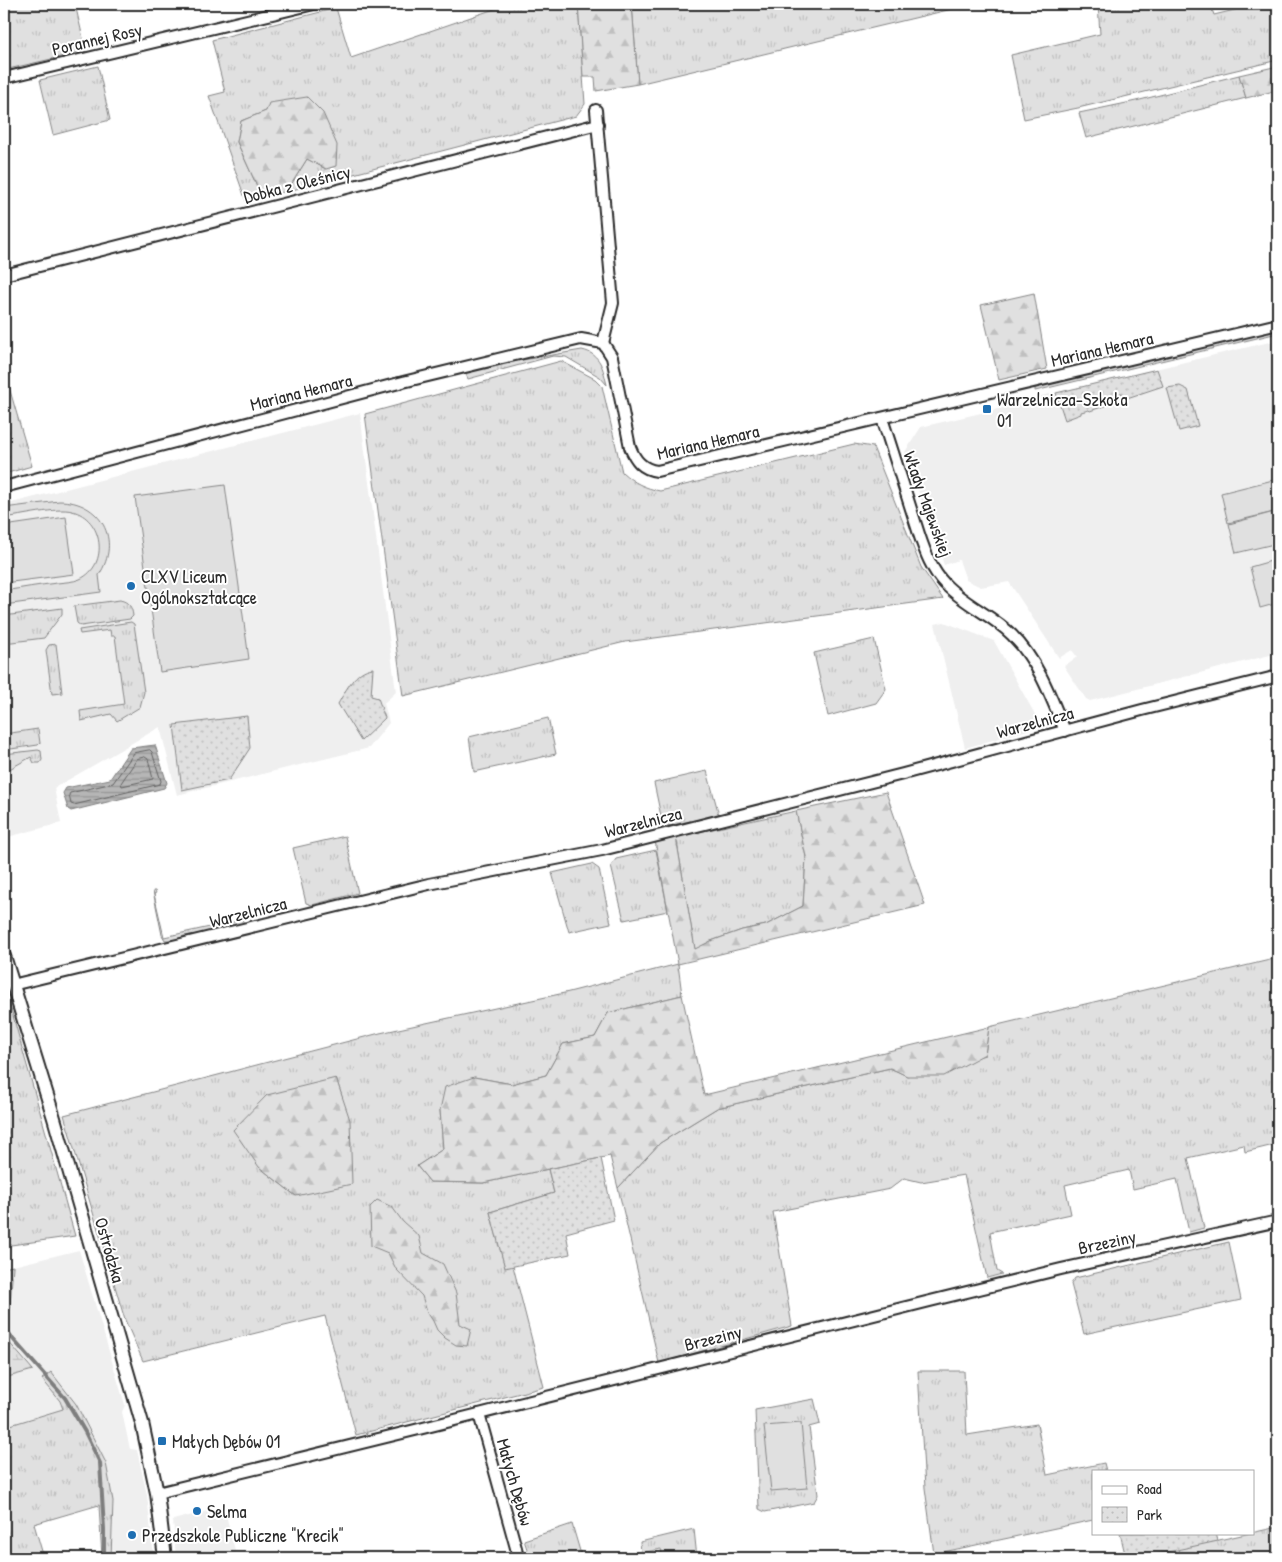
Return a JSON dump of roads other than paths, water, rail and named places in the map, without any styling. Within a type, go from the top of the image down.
[{"type":"street","name":"Porannej Rosy","points":[[4,78],[314,4]]},
{"type":"street","points":[[596,110],[613,303],[603,343]]},
{"type":"street","name":"Dobka z Oleśnicy","points":[[4,275],[598,124]]},
{"type":"street","name":"Mariana Hemara","points":[[4,487],[269,417],[582,339],[603,343],[612,357],[630,447],[635,458],[642,466],[650,470],[662,470],[1278,324]]},
{"type":"street","name":"Włady Majewskiej","points":[[882,418],[922,542],[937,573],[955,593],[989,616],[1013,636],[1033,662],[1046,684],[1065,731]]},
{"type":"street","name":"Warzelnicza","points":[[12,985],[429,884],[602,850],[1278,676]]},
{"type":"street","name":"Ostródzka","points":[[4,956],[54,1118],[142,1423],[157,1493],[165,1558]]},
{"type":"street","name":"Brzeziny","points":[[157,1493],[1060,1269],[1278,1221]]},
{"type":"street","name":"Małych Dębów","points":[[479,1414],[516,1548],[514,1558]]},
{"type":"water","points":[[155,745],[167,783],[164,788],[71,811],[68,809],[63,793],[66,788],[110,779],[131,748]]},
{"type":"waterway","points":[[4,1329],[65,1398],[100,1463],[104,1558]]},
{"type":"place","name":"Warzelnicza-Szkoła 01","points":[[987,409]]},
{"type":"place","name":"CLXV Liceum Ogólnokształcące","points":[[131,586]]},
{"type":"place","name":"Małych Dębów 01","points":[[162,1441]]},
{"type":"place","name":"Selma","points":[[197,1511]]},
{"type":"place","name":"Przedszkole Publiczne \"Krecik\"","points":[[132,1535]]}]
